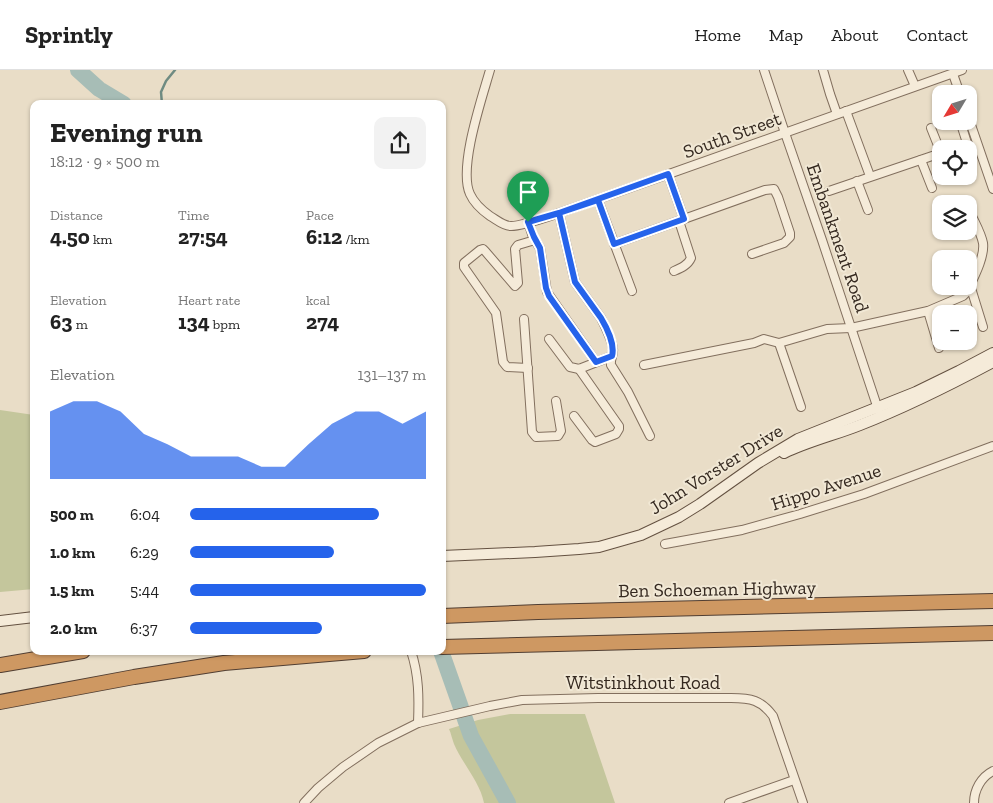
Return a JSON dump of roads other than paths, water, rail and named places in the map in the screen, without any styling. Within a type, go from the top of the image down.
[{"type":"highway","name":"Ben Schoeman Highway","points":[[446,616],[993,601]]},
{"type":"highway","points":[[449,647],[993,633]]},
{"type":"highway","points":[[0,665],[59,655]]},
{"type":"highway","points":[[0,702],[134,677],[224,663],[317,655]]},
{"type":"main road","name":"John Vorster Drive","points":[[446,563],[580,553],[621,546],[635,541],[682,520],[760,467],[786,452],[879,412],[993,353]]},
{"type":"main road","name":"John Vorster Drive","points":[[446,556],[599,547],[641,535],[680,517],[758,463],[798,439],[920,400],[993,362]]},
{"type":"main road","points":[[0,621],[30,617]]},
{"type":"street","name":"South Street","points":[[490,70],[471,140],[467,178],[468,188],[475,202],[487,214],[500,223],[512,226],[598,200],[959,71]]},
{"type":"street","name":"Embankment Road","points":[[764,70],[879,412]]},
{"type":"street","points":[[823,70],[837,114]]},
{"type":"street","points":[[908,70],[914,86]]},
{"type":"street","points":[[959,71],[960,85]]},
{"type":"street","points":[[846,111],[870,176]]},
{"type":"street","points":[[931,128],[936,140]]},
{"type":"street","points":[[973,130],[991,174],[993,189]]},
{"type":"street","points":[[829,191],[932,156]]},
{"type":"street","points":[[921,160],[932,188]]},
{"type":"street","points":[[668,174],[691,258],[689,262],[674,271]]},
{"type":"street","points":[[857,181],[868,210]]},
{"type":"street","points":[[614,244],[765,190],[774,189],[778,196],[790,237],[784,244],[752,254]]},
{"type":"street","points":[[598,200],[632,291]]},
{"type":"street","points":[[559,213],[575,282],[605,324],[613,349],[611,365],[628,392],[650,436]]},
{"type":"street","points":[[528,222],[540,248],[547,292],[596,362]]},
{"type":"street","points":[[977,229],[983,248],[977,270]]},
{"type":"street","points":[[528,368],[507,367],[504,364],[496,313],[464,267],[464,263],[483,249],[512,285],[515,286],[518,283],[515,249],[518,245],[535,240]]},
{"type":"street","points":[[644,365],[754,343],[764,339],[779,343],[827,329],[851,328],[928,311],[964,295]]},
{"type":"street","points":[[973,295],[983,327]]},
{"type":"street","points":[[928,311],[932,324]]},
{"type":"street","points":[[524,319],[532,432],[536,437],[558,436],[560,434],[556,401]]},
{"type":"street","points":[[549,339],[570,367],[578,369],[612,356]]},
{"type":"street","points":[[779,343],[800,407]]},
{"type":"street","points":[[574,416],[595,442],[616,434],[619,429],[578,369]]},
{"type":"street","name":"Hippo Avenue","points":[[665,544],[742,530],[800,514],[864,494],[993,446]]},
{"type":"street","points":[[411,655],[417,676],[419,697],[418,723]]},
{"type":"street","name":"Witstinkhout Road","points":[[304,803],[318,788],[343,767],[378,743],[418,723],[522,700],[724,698],[756,701],[773,716],[802,803]]},
{"type":"street","points":[[974,803],[974,794],[978,786],[988,773],[993,771]]},
{"type":"street","points":[[729,803],[794,780]]},
{"type":"waterway","points":[[78,70],[99,89],[117,100]]},
{"type":"waterway","points":[[162,100],[161,92],[166,81],[175,70]]},
{"type":"waterway","points":[[442,655],[471,736],[508,803]]}]
